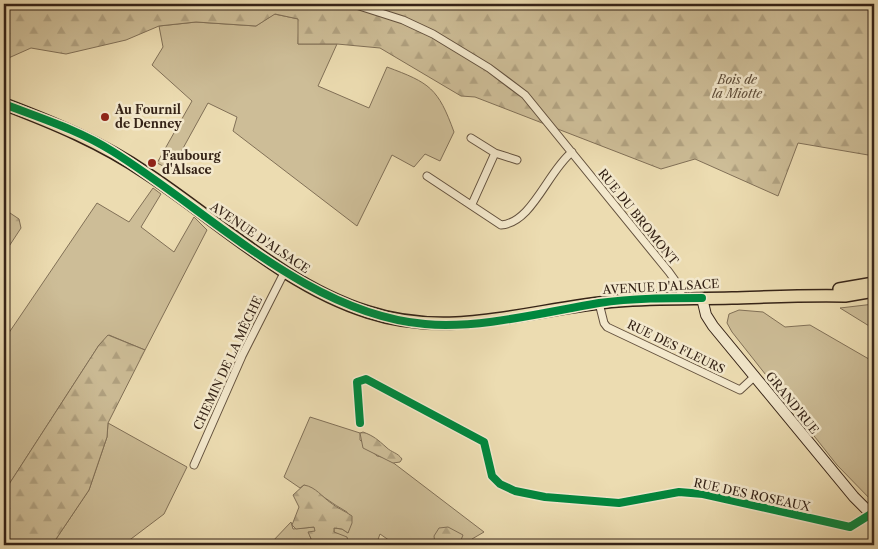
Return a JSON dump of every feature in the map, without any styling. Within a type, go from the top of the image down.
[{"type":"main road","name":"AVENUE D'ALSACE","points":[[4,104],[66,128],[110,149],[285,271],[320,292],[360,310],[387,318],[426,324],[486,322],[599,303],[682,298],[845,296],[874,291]]},
{"type":"main road","name":"AVENUE D'ALSACE","points":[[810,295],[874,283]]},
{"type":"street","name":"RUE DU BROMONT","points":[[353,4],[403,20],[434,34],[489,68],[525,95],[669,272],[679,286],[682,298]]},
{"type":"street","points":[[471,138],[495,153],[517,160]]},
{"type":"street","points":[[427,176],[501,225],[511,224],[522,217],[562,160],[572,152]]},
{"type":"street","points":[[472,204],[495,153]]},
{"type":"street","name":"CHEMIN DE LA MÈCHE","points":[[194,465],[242,356],[285,271]]},
{"type":"street","name":"GRAND'RUE","points":[[702,298],[706,315],[713,326],[854,497],[872,516]]},
{"type":"street","name":"RUE DES FLEURS","points":[[599,303],[604,323],[607,327],[740,390],[754,377]]},
{"type":"street","name":"RUE DES ROSEAUX","points":[[360,423],[356,394],[357,382],[366,379],[484,442],[492,476],[500,484],[515,491],[545,497],[619,503],[680,492],[703,494],[850,527],[872,516]]},
{"type":"green space","name":"Bois de la Miotte","points":[[4,4],[874,4],[874,156],[798,143],[778,196],[695,159],[661,169],[475,97],[461,96],[380,48],[337,44],[298,44],[298,19],[275,14],[256,26],[196,22],[159,26],[126,40],[66,54],[31,48],[4,60]]},
{"type":"green space","points":[[274,14],[299,19],[298,44],[337,44],[318,86],[369,108],[387,67],[423,83],[431,89],[443,106],[454,132],[440,161],[425,154],[414,167],[392,155],[357,226],[233,131],[237,117],[208,103],[171,170],[157,163],[192,101],[152,65],[163,47],[159,26],[196,22],[256,26]]},
{"type":"green space","points":[[153,188],[161,194],[141,227],[174,252],[194,217],[207,230],[145,350],[109,335],[99,345],[4,492],[4,340],[97,203],[129,222]]},
{"type":"green space","points":[[10,213],[19,219],[21,228],[4,254],[4,223]]},
{"type":"green space","points":[[874,304],[874,329],[840,308]]},
{"type":"green space","points":[[739,310],[763,312],[785,327],[810,325],[874,362],[874,503],[837,465],[732,332],[727,323],[729,314]]},
{"type":"green space","points":[[108,335],[145,350],[108,423],[107,437],[89,490],[52,545],[4,545],[4,492],[99,345]]},
{"type":"green space","points":[[310,417],[360,433],[360,440],[377,456],[387,458],[484,532],[472,539],[470,545],[436,541],[435,545],[396,545],[380,534],[376,545],[352,543],[334,532],[334,528],[342,529],[348,533],[347,512],[310,488],[304,485],[300,488],[284,477]]},
{"type":"green space","points":[[108,423],[187,467],[164,514],[123,545],[52,545],[89,490],[107,437]]},
{"type":"green space","points":[[363,432],[378,440],[398,455],[402,459],[400,462],[393,463],[363,448],[360,433]]},
{"type":"green space","points":[[304,485],[315,490],[333,505],[352,516],[352,523],[348,533],[342,529],[334,528],[334,532],[347,537],[348,541],[363,545],[314,545],[308,532],[315,531],[314,527],[296,529],[292,525],[299,507],[293,495]]},
{"type":"green space","points":[[291,522],[293,529],[314,527],[316,531],[309,533],[313,545],[271,543]]},
{"type":"green space","points":[[448,527],[463,535],[459,545],[435,545],[434,536],[439,528]]},
{"type":"cycle path","points":[[4,104],[59,125],[112,151],[261,256],[300,281],[340,301],[382,316],[425,324],[468,324],[512,319],[612,301],[702,298]]},
{"type":"cycle path","points":[[360,423],[357,382],[366,379],[484,442],[492,476],[500,484],[515,491],[545,497],[619,503],[679,492],[703,494],[850,527],[871,514]]},
{"type":"place","name":"Au Fournil de Denney","points":[[105,117]]},
{"type":"place","name":"Faubourg d'Alsace","points":[[152,163]]}]
